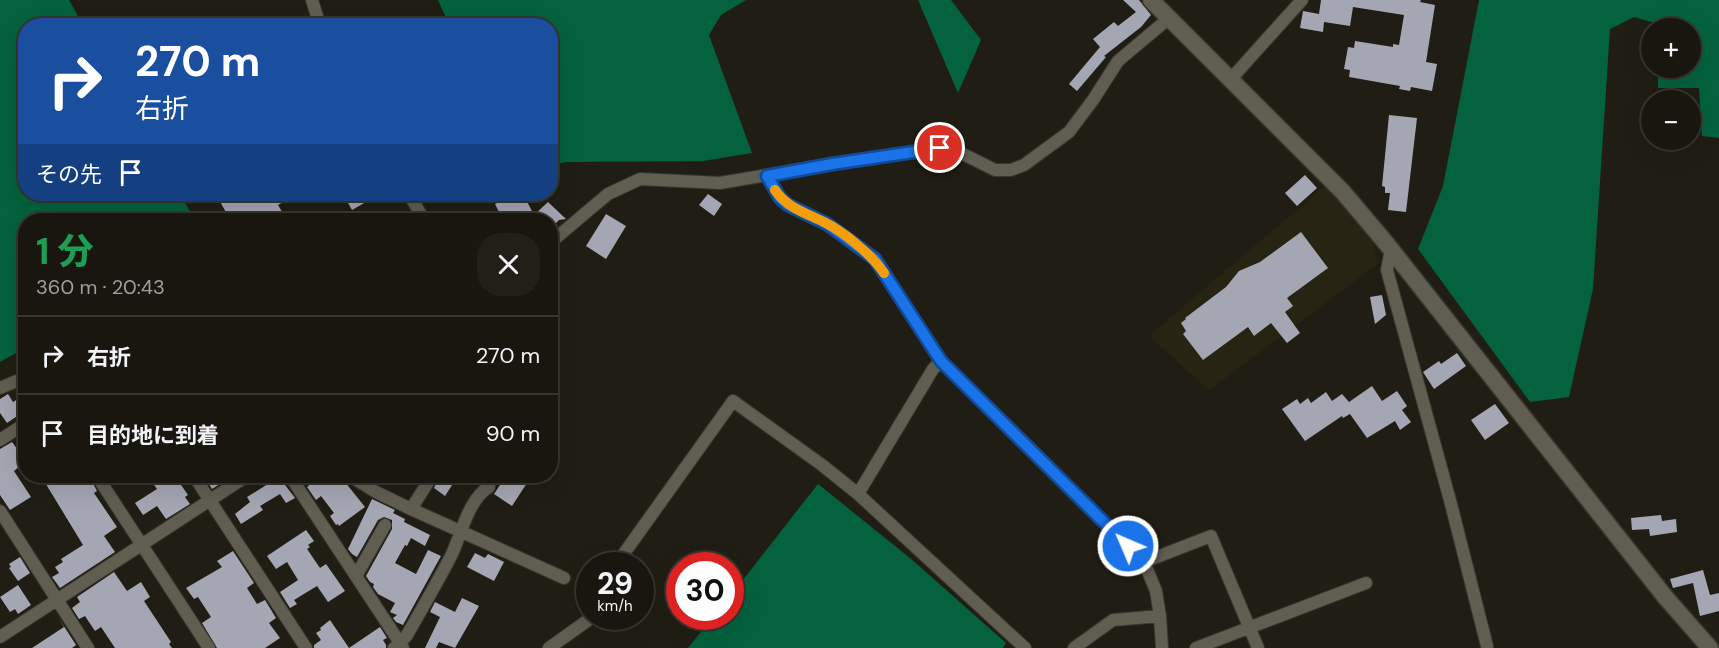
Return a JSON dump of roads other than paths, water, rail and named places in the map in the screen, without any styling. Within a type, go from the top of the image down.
[{"type":"street","points":[[312,0],[318,18]]},
{"type":"street","points":[[1151,0],[1342,190],[1666,598],[1710,648]]},
{"type":"street","points":[[1230,80],[1302,0]]},
{"type":"street","points":[[558,236],[608,194],[640,179],[720,183],[940,148],[959,152],[978,164],[994,170],[1011,170],[1024,165],[1069,132],[1118,61],[1168,19]]},
{"type":"street","points":[[767,176],[780,198],[788,205],[827,224],[875,259],[941,361],[1144,562],[1156,591],[1162,648]]},
{"type":"street","points":[[1391,249],[1387,270],[1451,504],[1486,647]]},
{"type":"street","points":[[858,495],[933,369],[941,361]]},
{"type":"street","points":[[0,388],[18,380]]},
{"type":"street","points":[[625,552],[733,401],[822,465],[858,495],[1026,648]]},
{"type":"street","points":[[0,440],[18,428]]},
{"type":"street","points":[[102,483],[208,648]]},
{"type":"street","points":[[198,483],[306,648]]},
{"type":"street","points":[[0,637],[236,483]]},
{"type":"street","points":[[295,483],[399,646],[450,558],[460,530],[480,494],[489,487]]},
{"type":"street","points":[[361,483],[411,509],[564,578]]},
{"type":"street","points":[[373,483],[376,492]]},
{"type":"street","points":[[411,509],[428,483]]},
{"type":"street","points":[[0,511],[88,648]]},
{"type":"street","points":[[356,576],[385,525]]},
{"type":"street","points":[[1144,562],[1211,536],[1258,648]]},
{"type":"street","points":[[1196,648],[1366,583]]},
{"type":"street","points":[[1074,648],[1113,620],[1160,616]]},
{"type":"street","points":[[549,648],[576,629]]}]
